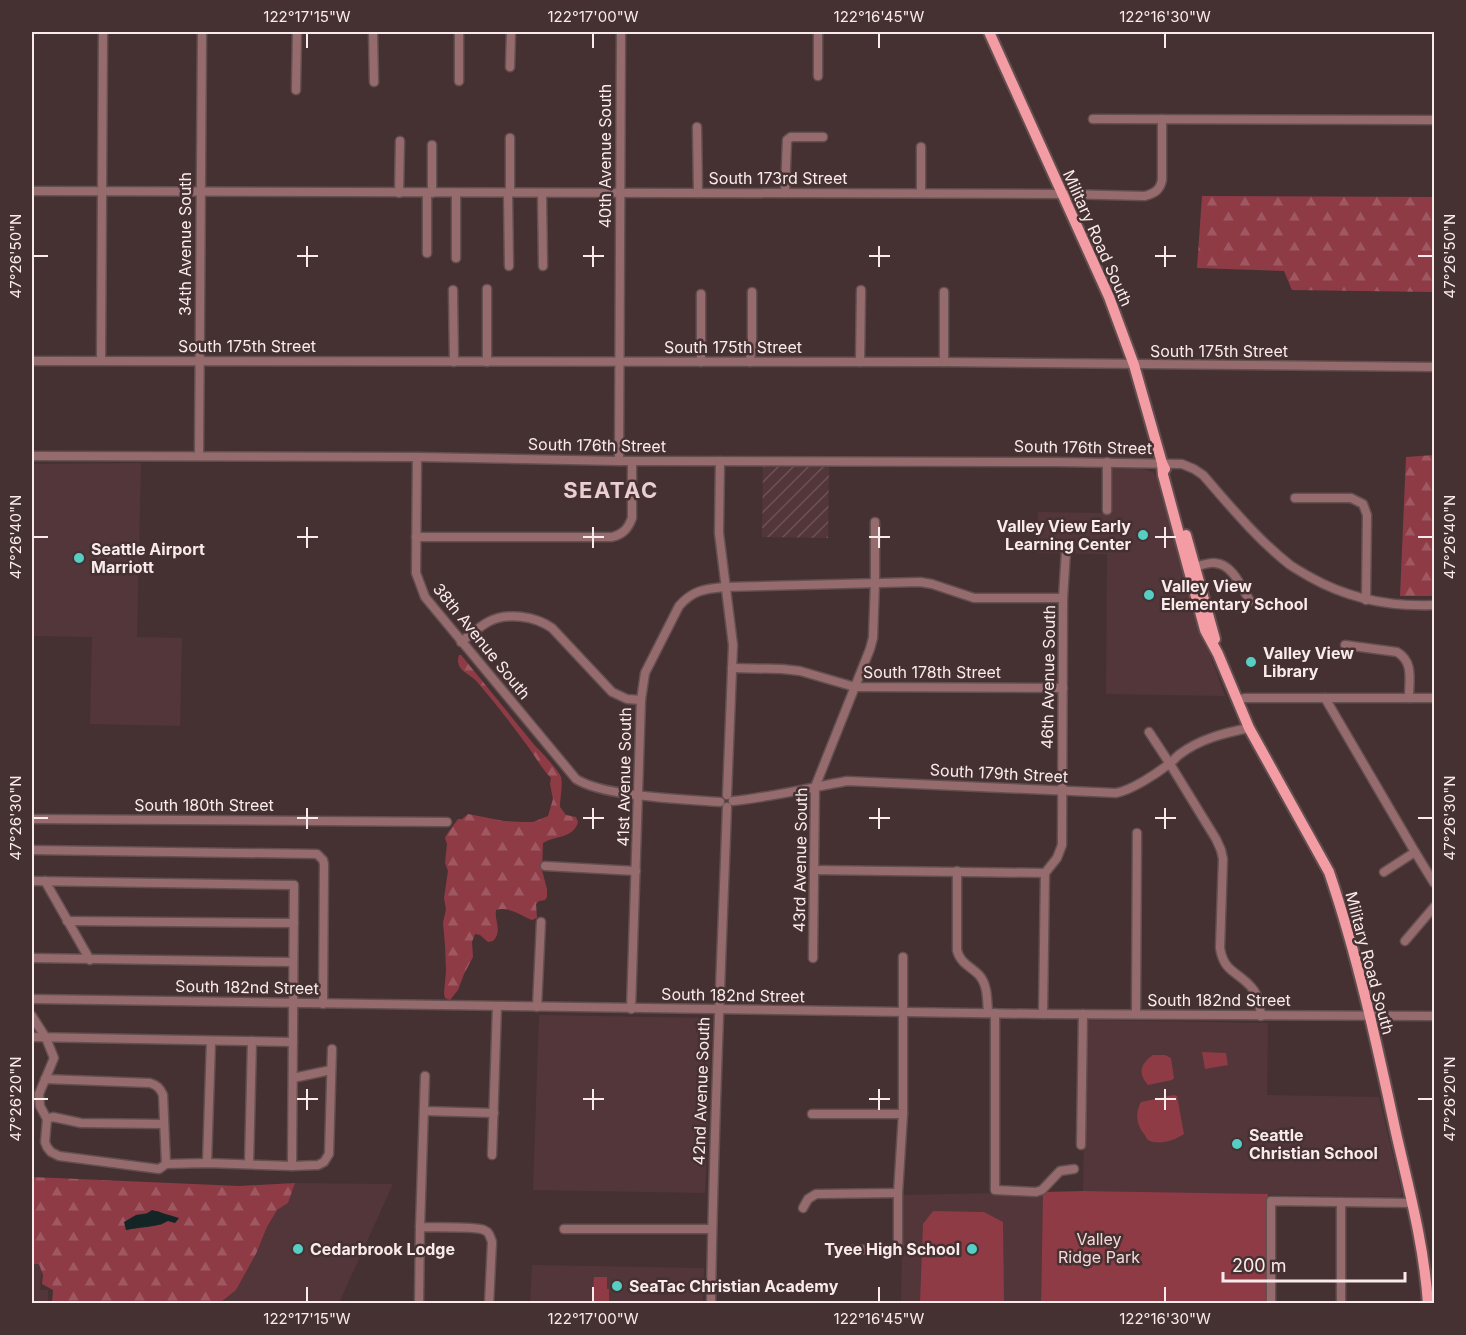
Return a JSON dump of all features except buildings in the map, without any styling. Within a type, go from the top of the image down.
[{"type":"main road","name":"Military Road South","points":[[989,32],[1109,297],[1134,365],[1162,463],[1163,476],[1192,568],[1205,630],[1218,654],[1249,728],[1329,872],[1350,937],[1413,1203],[1420,1235],[1428,1304]]},
{"type":"street","points":[[101,360],[103,32]]},
{"type":"street","name":"34th Avenue South","points":[[199,456],[202,32]]},
{"type":"street","points":[[296,90],[297,32]]},
{"type":"street","points":[[373,32],[374,82]]},
{"type":"street","points":[[459,32],[459,81]]},
{"type":"street","points":[[510,67],[511,32]]},
{"type":"street","name":"40th Avenue South","points":[[619,461],[621,32]]},
{"type":"street","points":[[818,32],[818,76]]},
{"type":"street","points":[[1094,119],[1434,120]]},
{"type":"street","name":"South 173rd Street","points":[[32,191],[1145,196],[1157,192],[1161,187],[1162,119]]},
{"type":"street","points":[[698,127],[698,193]]},
{"type":"street","points":[[785,193],[788,140],[792,137],[823,137]]},
{"type":"street","points":[[508,266],[510,138]]},
{"type":"street","points":[[399,193],[400,141]]},
{"type":"street","points":[[427,253],[432,145]]},
{"type":"street","points":[[921,147],[921,194]]},
{"type":"street","points":[[456,193],[456,258]]},
{"type":"street","points":[[542,193],[543,266]]},
{"type":"street","points":[[487,289],[487,362]]},
{"type":"street","points":[[453,290],[454,362]]},
{"type":"street","points":[[860,362],[861,290]]},
{"type":"street","points":[[750,362],[752,292]]},
{"type":"street","points":[[944,292],[944,363]]},
{"type":"street","points":[[701,294],[701,362]]},
{"type":"street","name":"South 175th Street","points":[[32,361],[860,362],[1434,367]]},
{"type":"street","name":"South 176th Street","points":[[32,456],[1162,463]]},
{"type":"street","name":"38th Avenue South","points":[[417,458],[416,573],[419,586],[429,603],[461,642],[576,778],[584,784]]},
{"type":"street","points":[[416,537],[612,537],[619,535],[630,525],[632,518],[632,461]]},
{"type":"street","name":"42nd Avenue South","points":[[711,1304],[732,668],[732,633],[719,533],[720,461]]},
{"type":"street","points":[[1107,462],[1107,510]]},
{"type":"street","points":[[1162,463],[1182,464],[1203,475],[1263,542],[1292,566],[1323,584],[1366,600],[1404,605],[1434,605]]},
{"type":"street","points":[[1295,498],[1351,498],[1363,504],[1367,515],[1366,600]]},
{"type":"street","name":"43rd Avenue South","points":[[813,958],[815,787],[873,638],[876,582],[875,522]]},
{"type":"street","name":"46th Avenue South","points":[[1045,873],[1057,858],[1062,845],[1063,598],[1066,551]]},
{"type":"street","points":[[1192,568],[1213,562],[1224,565],[1233,574],[1250,601]]},
{"type":"street","name":"41st Avenue South","points":[[631,1009],[640,700],[645,673],[679,606],[692,594],[705,589],[876,582],[920,582],[974,598],[1063,598]]},
{"type":"street","points":[[461,642],[489,621],[502,618],[531,618],[552,628],[612,692],[627,699],[640,700]]},
{"type":"street","points":[[1346,645],[1396,652],[1404,656],[1409,664],[1409,698]]},
{"type":"street","name":"South 178th Street","points":[[732,668],[800,671],[855,687],[1063,688]]},
{"type":"street","points":[[1237,700],[1245,698],[1434,698]]},
{"type":"street","points":[[1325,698],[1434,883]]},
{"type":"street","name":"South 179th Street","points":[[584,784],[638,795],[727,801],[765,798],[847,781],[1116,793],[1126,791],[1202,741],[1249,728]]},
{"type":"street","points":[[1149,732],[1221,850],[1223,859],[1221,956],[1227,968],[1252,988],[1260,1004],[1261,1016]]},
{"type":"street","name":"South 180th Street","points":[[32,819],[447,822]]},
{"type":"street","points":[[1136,1014],[1137,833]]},
{"type":"street","points":[[32,850],[317,854],[324,864],[323,1004]]},
{"type":"street","points":[[1384,872],[1415,852]]},
{"type":"street","points":[[545,866],[636,871]]},
{"type":"street","points":[[814,870],[1045,873],[1043,1014]]},
{"type":"street","points":[[957,871],[957,950],[959,957],[983,981],[991,1013],[995,1190],[1036,1192],[1042,1190],[1060,1171],[1074,1169]]},
{"type":"street","points":[[32,881],[294,885],[292,1166]]},
{"type":"street","points":[[45,881],[90,960]]},
{"type":"street","points":[[1405,941],[1434,907]]},
{"type":"street","points":[[67,921],[294,923]]},
{"type":"street","points":[[537,1007],[541,922]]},
{"type":"street","points":[[845,1250],[898,1249],[898,1193],[903,1114],[903,957]]},
{"type":"street","points":[[32,958],[293,962]]},
{"type":"street","name":"South 182nd Street","points":[[32,999],[293,1003],[323,1004],[328,1007],[343,1005],[1043,1014],[1434,1016]]},
{"type":"street","points":[[492,1155],[497,1007]]},
{"type":"street","points":[[1081,1145],[1083,1014]]},
{"type":"street","points":[[32,1016],[46,1038],[54,1058],[45,1079],[36,1089],[40,1106],[47,1119],[45,1142],[51,1152],[59,1156],[159,1169],[166,1164],[292,1166],[318,1165],[324,1162],[329,1154],[332,1049]]},
{"type":"street","points":[[32,1037],[293,1042]]},
{"type":"street","points":[[207,1163],[212,1041]]},
{"type":"street","points":[[249,1164],[252,1041]]},
{"type":"street","points":[[293,1078],[331,1070]]},
{"type":"street","points":[[419,1304],[425,1076]]},
{"type":"street","points":[[45,1079],[150,1083],[160,1089],[163,1095],[166,1164]]},
{"type":"street","points":[[424,1111],[494,1113]]},
{"type":"street","points":[[812,1114],[903,1114]]},
{"type":"street","points":[[47,1119],[53,1117],[81,1123],[164,1124]]},
{"type":"street","points":[[804,1208],[808,1199],[816,1194],[898,1193]]},
{"type":"street","points":[[1271,1304],[1271,1201],[1413,1203]]},
{"type":"street","points":[[1341,1202],[1341,1304]]},
{"type":"street","points":[[420,1227],[477,1228],[487,1231],[492,1242],[489,1304]]},
{"type":"street","points":[[564,1229],[712,1229]]},
{"type":"shaded area","points":[[141,463],[137,637],[182,638],[180,726],[90,724],[92,637],[32,636],[32,464]]},
{"type":"shaded area","points":[[763,466],[829,467],[828,538],[762,537]]},
{"type":"shaded area","name":"Valley View Elementary School","points":[[1109,469],[1142,469],[1153,472],[1156,477],[1203,636],[1225,696],[1106,694],[1107,554],[1038,553],[1038,512],[1108,513]]},
{"type":"shaded area","points":[[539,1015],[704,1018],[710,1020],[712,1024],[705,1193],[533,1190]]},
{"type":"shaded area","name":"Seattle Christian School","points":[[1086,1020],[1268,1023],[1267,1095],[1379,1097],[1402,1194],[1399,1197],[1083,1191]]},
{"type":"shaded area","points":[[295,1183],[393,1184],[339,1303],[220,1304],[236,1290],[256,1255],[267,1227],[277,1210],[288,1203]]},
{"type":"shaded area","name":"Tyee High School","points":[[1043,1192],[1041,1303],[901,1304],[903,1195]]},
{"type":"shaded area","points":[[152,1210],[179,1218],[175,1223],[168,1221],[158,1225],[126,1230],[124,1222]]},
{"type":"shaded area","points":[[32,1260],[42,1260],[40,1290],[48,1290],[48,1303],[32,1304]]},
{"type":"shaded area","name":"SeaTac Christian Academy","points":[[532,1265],[704,1268],[703,1303],[530,1304]]},
{"type":"green space","points":[[1202,196],[1434,197],[1434,292],[1292,290],[1284,271],[1197,268]]},
{"type":"green space","points":[[1434,455],[1434,596],[1400,596],[1406,457]]},
{"type":"green space","points":[[459,655],[557,771],[562,780],[560,807],[566,815],[576,817],[578,822],[568,834],[543,843],[542,870],[547,897],[536,904],[537,918],[532,920],[510,910],[496,910],[498,930],[496,937],[493,941],[488,942],[475,934],[472,942],[473,957],[458,990],[450,1000],[445,998],[444,993],[446,971],[443,923],[448,871],[445,863],[446,836],[458,819],[468,814],[504,821],[533,822],[548,816],[553,799],[551,778],[491,699],[461,668]]},
{"type":"green space","points":[[1202,1052],[1226,1053],[1228,1065],[1205,1069]]},
{"type":"green space","points":[[1153,1055],[1165,1055],[1171,1058],[1174,1078],[1172,1080],[1148,1085],[1142,1076],[1142,1068]]},
{"type":"green space","points":[[1177,1096],[1184,1134],[1168,1141],[1150,1141],[1141,1130],[1137,1118],[1141,1102]]},
{"type":"green space","points":[[32,1177],[239,1186],[295,1183],[288,1203],[277,1210],[236,1290],[220,1303],[52,1303],[53,1290],[42,1284],[43,1275],[39,1264],[32,1264]],"holes":[[[158,1211],[173,1216],[161,1225],[126,1230],[136,1215]]]},
{"type":"green space","name":"Valley Ridge Park","points":[[1043,1192],[1268,1194],[1267,1303],[1041,1304]]},
{"type":"green space","points":[[933,1211],[984,1212],[1003,1222],[1004,1303],[920,1303],[923,1224]]},
{"type":"green space","points":[[594,1277],[607,1277],[609,1303],[592,1303]]},
{"type":"place","name":"Valley View Early Learning Center","points":[[1143,535]]},
{"type":"place","name":"Seattle Airport Marriott","points":[[79,558]]},
{"type":"place","name":"Valley View Elementary School","points":[[1149,595]]},
{"type":"place","name":"Valley View Library","points":[[1251,662]]},
{"type":"place","name":"Seattle Christian School","points":[[1237,1144]]},
{"type":"place","name":"Cedarbrook Lodge","points":[[298,1249]]},
{"type":"place","name":"Tyee High School","points":[[972,1249]]},
{"type":"place","name":"SeaTac Christian Academy","points":[[617,1286]]},
{"type":"district","name":"SEATAC","points":[[611,490]]}]
